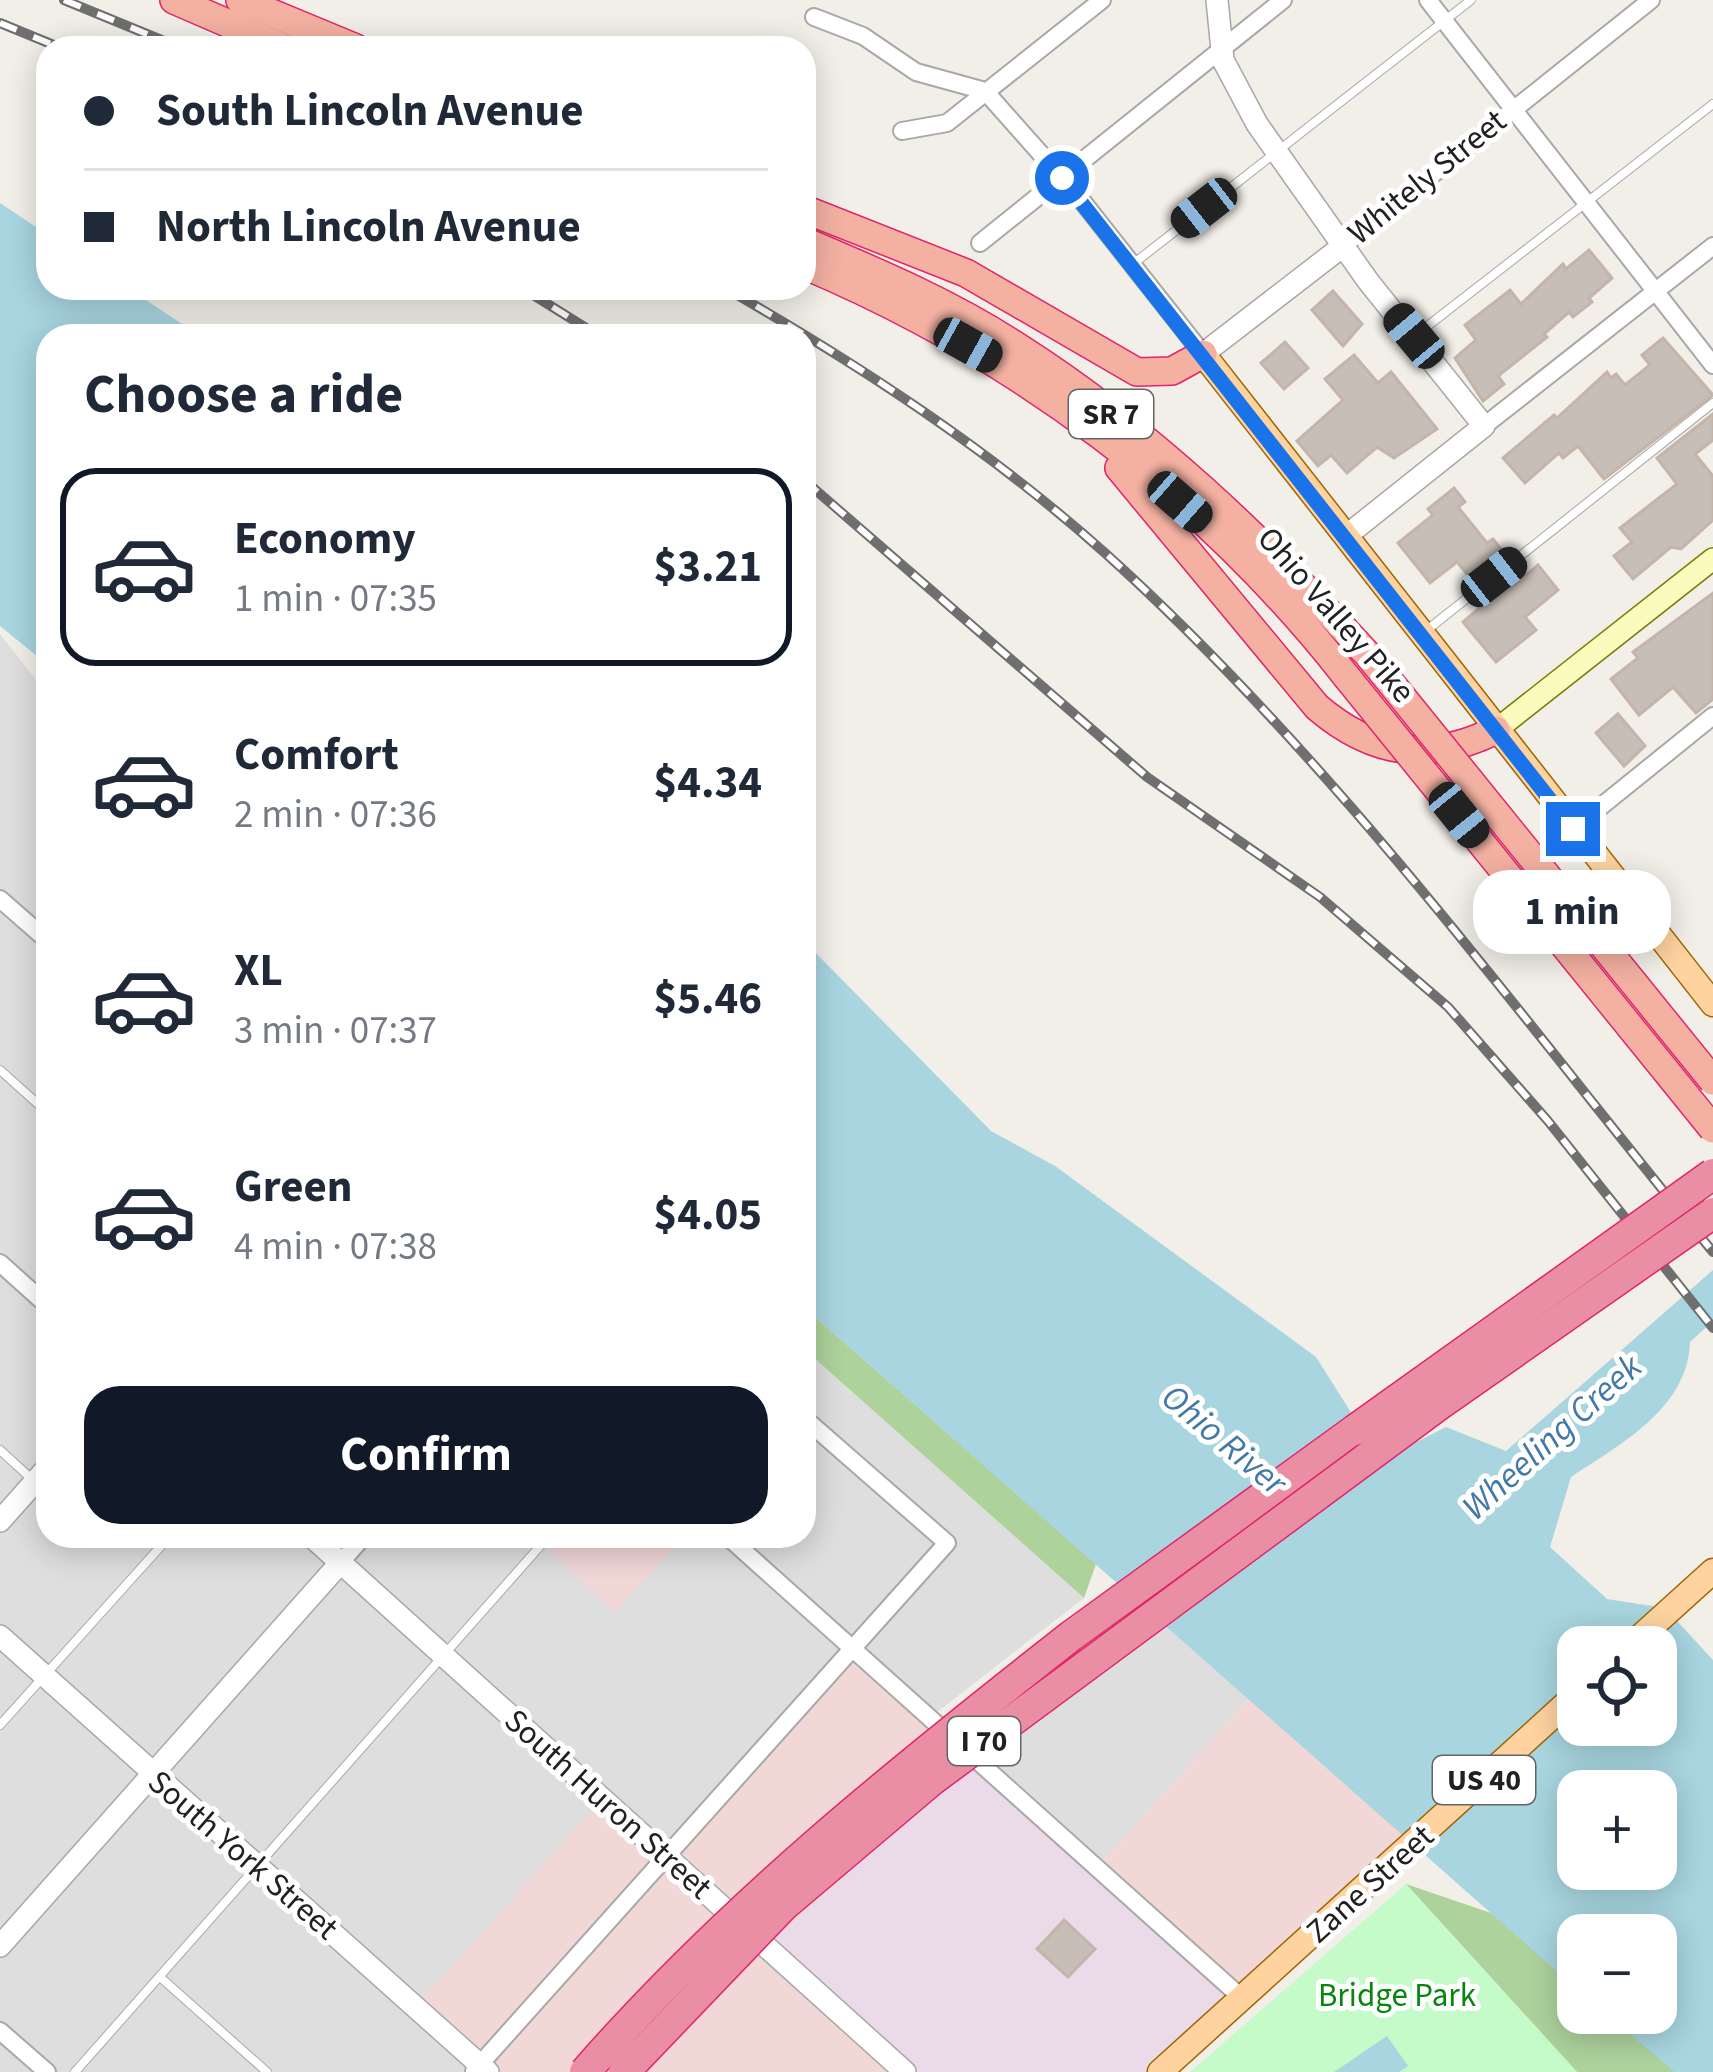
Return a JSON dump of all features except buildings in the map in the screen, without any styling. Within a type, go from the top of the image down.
[{"type":"highway","points":[[174,0],[258,36]]},
{"type":"highway","points":[[240,0],[328,36]]},
{"type":"highway","points":[[816,214],[966,273],[1137,372],[1172,371],[1203,354]]},
{"type":"highway","name":"Ohio Valley Pike","points":[[816,246],[907,285],[1017,346],[1128,425],[1234,517],[1369,656],[1713,1082]]},
{"type":"highway","name":"Ohio Valley Pike","points":[[816,270],[895,304],[1004,365],[1112,442],[1214,531],[1294,610],[1713,1129]]},
{"type":"highway","points":[[1004,365],[1084,433],[1141,491],[1234,609],[1330,718],[1378,744],[1417,751],[1458,749],[1496,730]]},
{"type":"highway","name":"I 70","points":[[624,2072],[783,1906],[932,1780],[1713,1174]]},
{"type":"highway","name":"I 70","points":[[585,2072],[688,1961],[822,1834],[1071,1636],[1713,1213]]},
{"type":"main road","points":[[1203,354],[1713,1004]]},
{"type":"main road","points":[[1496,730],[1713,559]]},
{"type":"main road","points":[[1652,1626],[1713,1571]]},
{"type":"main road","name":"Zane Street","points":[[1160,2072],[1557,1712]]},
{"type":"street","points":[[902,131],[946,123],[1102,0]]},
{"type":"street","points":[[1217,0],[1220,49],[1227,70],[1276,152],[1342,245],[1484,426]]},
{"type":"street","points":[[980,243],[1283,0]]},
{"type":"street","points":[[1428,0],[1713,365]]},
{"type":"street","name":"Whitely Street","points":[[1203,354],[1651,0]]},
{"type":"street","points":[[814,17],[863,36],[916,72],[985,91],[1062,178],[1203,354]]},
{"type":"street","points":[[1346,536],[1713,247]]},
{"type":"street","points":[[1573,829],[1713,716]]},
{"type":"street","points":[[0,899],[36,930]]},
{"type":"street","points":[[0,1263],[36,1295]]},
{"type":"street","points":[[480,2070],[851,1645],[947,1543],[816,1428]]},
{"type":"street","points":[[0,1521],[36,1482]]},
{"type":"street","name":"South Huron Street","points":[[325,1548],[905,2072]]},
{"type":"street","points":[[0,1946],[353,1548]]},
{"type":"street","points":[[741,1548],[1243,2000]]},
{"type":"street","name":"South York Street","points":[[0,1636],[480,2070]]},
{"type":"street","points":[[0,2031],[47,2072]]},
{"type":"lane","points":[[1133,264],[1472,0]]},
{"type":"lane","points":[[1414,336],[1713,104]]},
{"type":"lane","points":[[1421,635],[1713,403]]},
{"type":"lane","points":[[0,1070],[36,1102]]},
{"type":"lane","points":[[0,1450],[36,1471]]},
{"type":"lane","points":[[0,1725],[159,1548]]},
{"type":"lane","points":[[75,2072],[539,1548]]},
{"type":"lane","points":[[160,1977],[268,2072]]},
{"type":"shaded area","points":[[0,634],[36,680],[36,1548],[816,1548],[816,1360],[1084,1598],[473,2072],[0,2072]]},
{"type":"shaded area","points":[[548,1548],[673,1548],[615,1612]]},
{"type":"shaded area","points":[[1165,1625],[1249,1699],[1097,1867],[980,1762]]},
{"type":"shaded area","points":[[851,1645],[980,1762],[766,1947],[905,2072],[473,2072],[415,2008],[602,1799],[666,1856]]},
{"type":"shaded area","points":[[1249,1699],[1412,1843],[1243,1999],[1097,1867]]},
{"type":"shaded area","points":[[980,1762],[1243,1999],[1160,2072],[905,2072],[766,1947]]},
{"type":"green space","points":[[816,1318],[1096,1564],[1084,1598],[816,1360]]},
{"type":"green space","points":[[1406,1884],[1491,1913],[1557,1970],[1557,2034],[1633,2034],[1677,2072],[1577,2072]]},
{"type":"green space","name":"Bridge Park","points":[[1406,1884],[1577,2072],[1189,2072],[1197,2066]]},
{"type":"water","points":[[0,203],[36,227],[36,300],[146,300],[182,324],[36,324],[36,655],[0,626]]},
{"type":"water","points":[[816,953],[991,1131],[1055,1166],[1316,1357],[1381,1460],[1446,1427],[1506,1451],[1713,1270],[1713,1321],[1690,1342],[1678,1386],[1648,1422],[1571,1477],[1550,1547],[1607,1599],[1665,1608],[1713,1660],[1713,2072],[1675,2072],[1630,2034],[1677,2034],[1677,1914],[1557,1914],[1557,1971],[816,1318]]},
{"type":"water","points":[[1387,2036],[1408,2066],[1399,2072],[1334,2072]]},
{"type":"railway","points":[[64,0],[152,36]]},
{"type":"railway","points":[[0,23],[36,38]]},
{"type":"railway","points":[[541,300],[580,324]]},
{"type":"railway","points":[[745,300],[785,324]]},
{"type":"railway","points":[[816,342],[1016,479],[1189,632],[1347,802],[1713,1252]]},
{"type":"railway","points":[[816,490],[1147,777],[1320,897],[1448,1007],[1548,1121],[1713,1328]]},
{"type":"route","points":[[1062,178],[1573,829]]},
{"type":"water label","name":"Wheeling Creek","points":[[1552,1437]]},
{"type":"water label","name":"Ohio River","points":[[1224,1440]]}]
